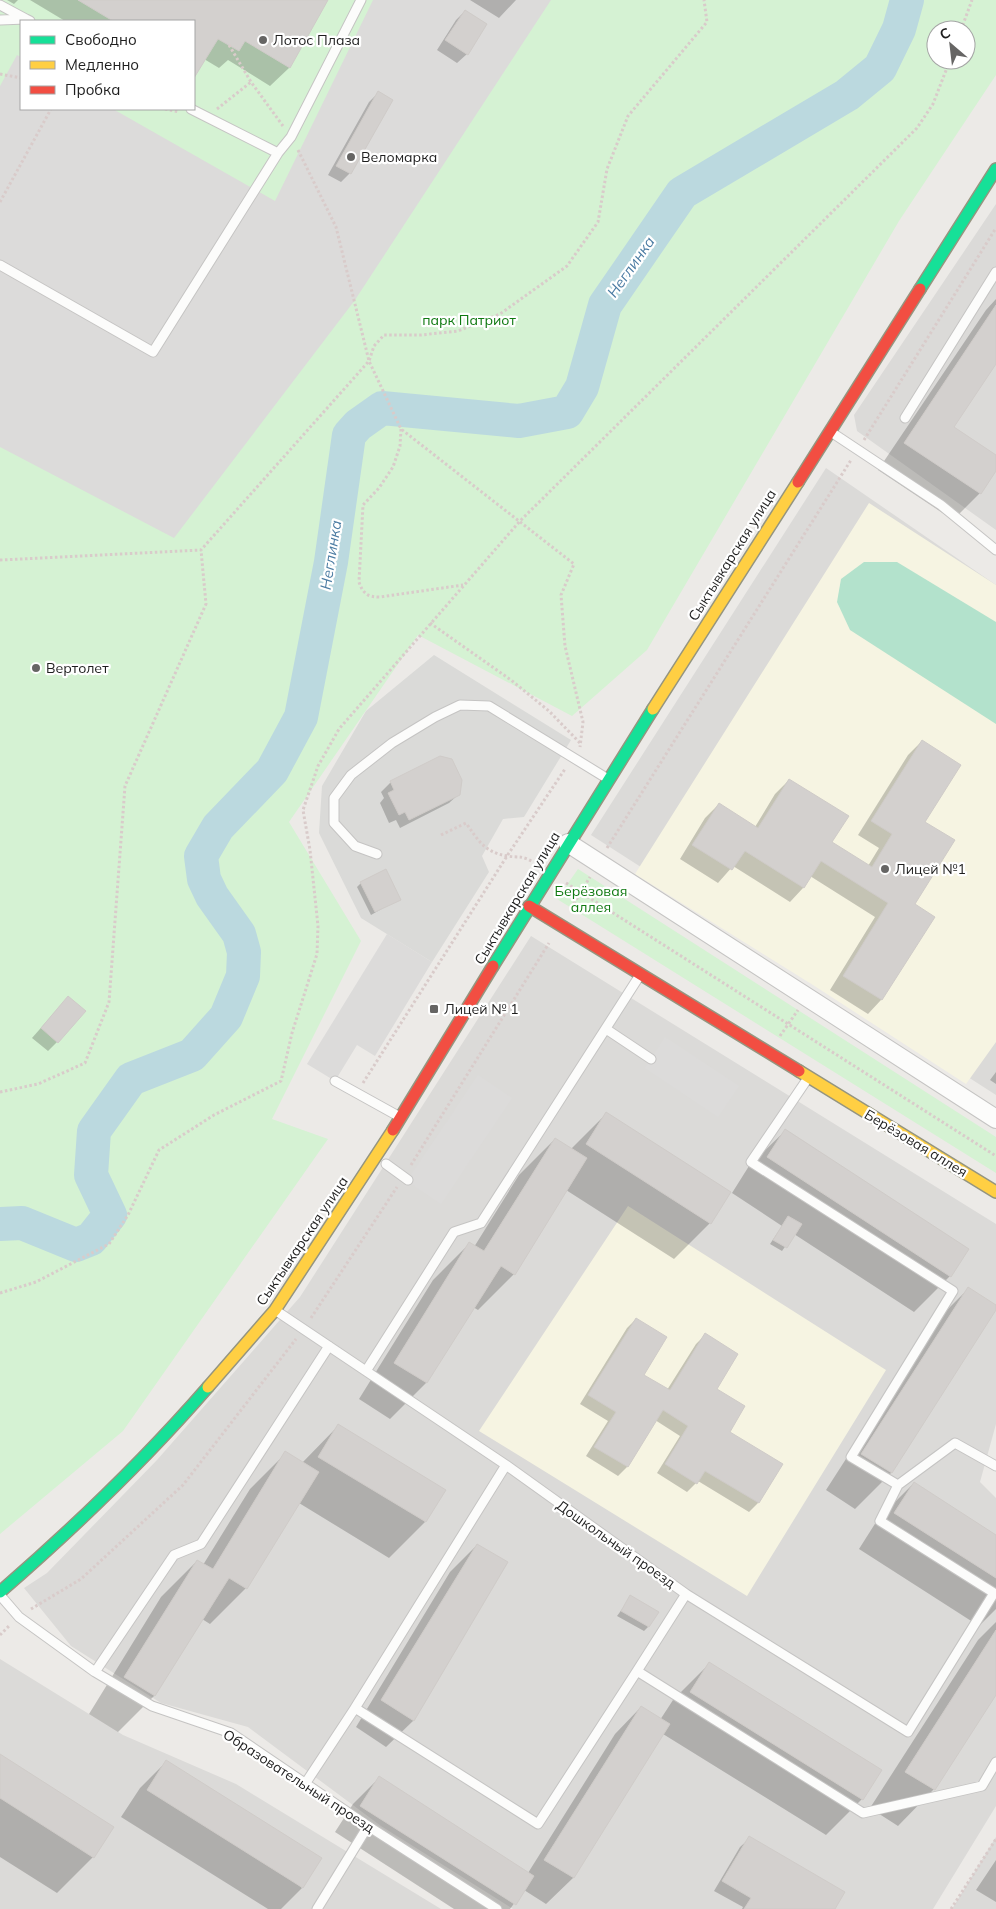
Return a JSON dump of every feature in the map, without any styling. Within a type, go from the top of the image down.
[{"type":"street","name":"Сыктывкарская улица","points":[[0,1594],[67,1534],[156,1447],[275,1310],[401,1118],[608,779],[829,430],[988,189],[996,169]]},
{"type":"street","points":[[568,843],[996,1120]]},
{"type":"street","name":"Берёзовая аллея","points":[[529,906],[996,1192]]},
{"type":"lane","points":[[0,265],[153,352],[278,153],[291,137],[360,0]]},
{"type":"lane","points":[[0,4],[28,20]]},
{"type":"lane","points":[[0,20],[28,20]]},
{"type":"lane","points":[[193,110],[278,153]]},
{"type":"lane","points":[[905,418],[996,272]]},
{"type":"lane","points":[[829,430],[941,505],[996,549]]},
{"type":"lane","points":[[377,854],[355,846],[334,823],[334,798],[351,774],[392,743],[435,717],[460,705],[489,706],[608,779]]},
{"type":"lane","points":[[366,1370],[454,1232],[481,1223],[640,974]]},
{"type":"lane","points":[[606,1029],[651,1059]]},
{"type":"lane","points":[[808,1077],[751,1162],[954,1291],[851,1457],[898,1485]]},
{"type":"lane","points":[[334,1081],[401,1118]]},
{"type":"lane","points":[[386,1164],[406,1178]]},
{"type":"lane","name":"Дошкольный проезд","points":[[275,1310],[506,1465],[686,1594],[538,1824],[355,1708]]},
{"type":"lane","points":[[95,1672],[174,1555],[201,1544],[329,1346]]},
{"type":"lane","points":[[686,1594],[908,1732],[994,1594],[880,1521],[898,1485],[955,1443],[996,1466]]},
{"type":"lane","points":[[305,1784],[355,1708],[506,1465]]},
{"type":"lane","name":"Образовательный проезд","points":[[0,1594],[19,1617],[95,1672],[152,1706],[231,1733],[368,1826],[498,1909]]},
{"type":"lane","points":[[637,1671],[863,1813],[982,1786],[996,1762]]},
{"type":"lane","points":[[317,1909],[368,1826]]},
{"type":"path","points":[[0,560],[201,550],[369,361],[374,346],[384,336],[421,336],[458,331],[500,314],[567,266],[598,222],[607,169],[628,116],[707,22],[704,0]]},
{"type":"path","points":[[965,20],[972,0]]},
{"type":"path","points":[[229,45],[251,82],[291,137],[336,227],[369,361],[401,429],[400,446],[393,467],[379,488],[363,505],[359,582],[362,591],[370,597],[380,597],[464,585]]},
{"type":"path","points":[[0,1293],[36,1282],[109,1244],[128,1215],[159,1150],[214,1115],[281,1081],[292,1033],[317,954],[318,926],[310,850],[303,810],[318,766],[340,729],[520,521],[917,128],[933,104],[946,70]]},
{"type":"path","points":[[0,74],[20,78]]},
{"type":"path","points":[[0,202],[50,110]]},
{"type":"path","points":[[0,1635],[19,1617],[81,1579],[183,1485],[303,1330],[406,1178],[598,862],[996,228]]},
{"type":"path","points":[[357,1093],[507,856],[582,744],[583,722],[565,646],[561,594],[574,564],[401,429]]},
{"type":"path","points":[[0,1092],[38,1084],[84,1063],[109,1002],[125,786],[206,604],[201,550]]},
{"type":"path","points":[[430,623],[512,680],[549,711],[582,744]]},
{"type":"path","points":[[441,835],[466,823],[482,846],[507,856],[522,856],[996,1156]]},
{"type":"path","points":[[768,1053],[806,997]]},
{"type":"path","points":[[951,1909],[996,1839]]},
{"type":"shaded area","points":[[373,0],[551,0],[355,300],[174,538],[0,447],[0,86],[17,55],[20,56],[20,110],[115,110],[275,201]]},
{"type":"shaded area","points":[[996,204],[996,530],[857,431],[854,415]]},
{"type":"shaded area","points":[[826,468],[996,585],[996,1095],[591,835]]},
{"type":"shaded area","points":[[869,503],[996,585],[996,1042],[966,1084],[813,985],[635,874]]},
{"type":"shaded area","points":[[434,655],[571,740],[524,817],[503,819],[482,856],[489,872],[432,962],[361,918],[319,833],[322,786],[366,711]]},
{"type":"shaded area","points":[[387,934],[432,962],[375,1056],[357,1045],[335,1081],[307,1064]]},
{"type":"shaded area","points":[[531,936],[996,1224],[996,1424],[980,1482],[996,1498],[996,1806],[933,1909],[513,1909],[381,1826],[248,1727],[161,1703],[71,1646],[24,1588],[47,1573],[157,1460],[300,1297]]},
{"type":"shaded area","points":[[665,1037],[739,1086],[718,1117],[645,1068]]},
{"type":"shaded area","points":[[478,1075],[512,1098],[441,1204],[407,1181]]},
{"type":"shaded area","points":[[628,1206],[886,1370],[747,1596],[479,1431]]},
{"type":"shaded area","points":[[0,1659],[123,1735],[236,1784],[441,1909],[0,1909]]},
{"type":"shaded area","points":[[996,1837],[996,1909],[952,1909]]},
{"type":"green space","name":"парк Патриот","points":[[0,0],[996,0],[996,75],[899,221],[647,650],[572,716],[418,635],[289,822],[361,941],[272,1119],[328,1139],[123,1431],[0,1534]]},
{"type":"green space","points":[[864,562],[897,562],[996,622],[996,724],[850,630],[837,602],[841,579]]},
{"type":"green space","name":"Берёзовая аллея","points":[[578,869],[996,1137],[996,1173],[557,899]]},
{"type":"building","name":"Лотос Плаза","points":[[78,0],[328,0],[290,68],[245,41],[239,51],[218,39],[195,76],[195,20],[111,20]]},
{"type":"building","points":[[465,10],[487,24],[468,55],[445,40]]},
{"type":"building","points":[[378,91],[393,100],[351,174],[336,166]]},
{"type":"building","points":[[996,305],[996,364],[954,427],[996,455],[996,471],[981,494],[904,443]]},
{"type":"building","name":"Лицей №1","points":[[922,740],[961,765],[925,822],[955,840],[915,904],[935,917],[882,1000],[843,976],[888,903],[821,861],[804,888],[745,851],[732,870],[692,845],[719,803],[758,828],[789,779],[849,816],[832,842],[872,867],[892,834],[871,821]]},
{"type":"building","points":[[440,756],[452,759],[462,780],[460,795],[409,820],[405,812],[399,815],[388,793],[394,790],[390,781]]},
{"type":"building","points":[[386,869],[401,900],[375,912],[360,882]]},
{"type":"building","points":[[68,996],[86,1011],[58,1043],[41,1028]]},
{"type":"building","points":[[606,1112],[731,1192],[711,1224],[586,1144]]},
{"type":"building","points":[[785,1129],[969,1249],[951,1277],[767,1157]]},
{"type":"building","points":[[555,1138],[587,1158],[515,1275],[501,1266],[427,1383],[394,1363],[469,1242],[484,1251]]},
{"type":"building","points":[[788,1216],[802,1224],[787,1248],[773,1240]]},
{"type":"building","points":[[968,1287],[996,1305],[996,1310],[892,1473],[861,1454]]},
{"type":"building","points":[[636,1318],[667,1337],[644,1375],[670,1390],[705,1333],[738,1354],[717,1389],[745,1406],[730,1432],[783,1464],[759,1503],[705,1471],[697,1484],[665,1464],[688,1426],[663,1410],[628,1467],[594,1447],[616,1412],[588,1395]]},
{"type":"building","points":[[338,1424],[446,1490],[426,1522],[318,1457]]},
{"type":"building","points":[[285,1451],[319,1472],[247,1589],[229,1578],[155,1696],[124,1677],[197,1560],[213,1569]]},
{"type":"building","points":[[914,1482],[996,1535],[996,1578],[894,1513]]},
{"type":"building","points":[[477,1544],[508,1562],[414,1721],[381,1700]]},
{"type":"building","points":[[630,1595],[659,1612],[649,1627],[621,1611]]},
{"type":"building","points":[[996,1630],[996,1695],[935,1790],[905,1772]]},
{"type":"building","points":[[709,1662],[882,1770],[863,1800],[690,1692]]},
{"type":"building","points":[[641,1706],[670,1724],[574,1878],[544,1860]]},
{"type":"building","points":[[0,1754],[114,1827],[94,1858],[0,1798]]},
{"type":"building","points":[[166,1760],[322,1858],[303,1888],[147,1790]]},
{"type":"building","points":[[379,1776],[534,1876],[516,1905],[360,1806]]},
{"type":"building","points":[[749,1836],[845,1892],[835,1909],[744,1909],[751,1898],[722,1881]]},
{"type":"waterway","name":"Неглинка","points":[[0,1224],[22,1223],[76,1245],[91,1239],[110,1215],[91,1175],[94,1131],[131,1079],[192,1055],[226,1017],[243,976],[244,952],[239,934],[212,896],[204,879],[201,856],[218,827],[272,771],[301,717],[331,562],[349,435],[358,425],[382,408],[519,421],[567,412],[582,387],[605,305],[682,193],[847,95],[880,68],[899,29],[907,0]]},
{"type":"traffic: fast","points":[[920,289],[996,169]]},
{"type":"traffic: fast","points":[[493,966],[653,709]]},
{"type":"traffic: fast","points":[[0,1592],[107,1494],[208,1387]]},
{"type":"traffic: slow","points":[[653,709],[798,482]]},
{"type":"traffic: slow","points":[[799,1071],[996,1192]]},
{"type":"traffic: slow","points":[[208,1387],[275,1310],[393,1130]]},
{"type":"traffic: jam","points":[[798,482],[920,289]]},
{"type":"traffic: jam","points":[[529,906],[799,1071]]},
{"type":"traffic: jam","points":[[393,1130],[493,966]]},
{"type":"place","name":"Лотос Плаза","points":[[263,40]]},
{"type":"place","name":"Веломарка","points":[[351,157]]},
{"type":"place","name":"Вертолет","points":[[36,668]]},
{"type":"place","name":"Лицей №1","points":[[885,869]]},
{"type":"place","name":"Лицей № 1","points":[[434,1009]]}]
